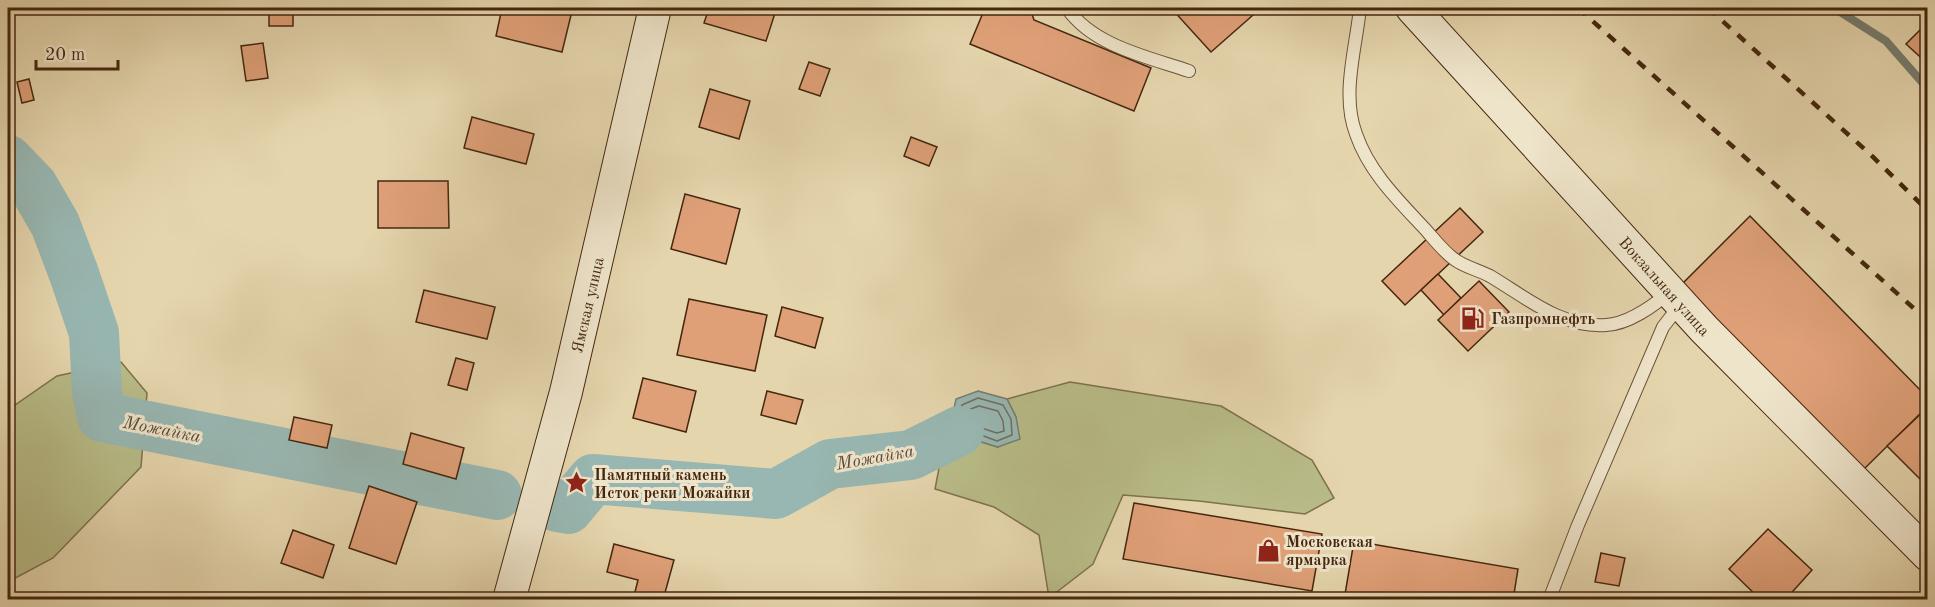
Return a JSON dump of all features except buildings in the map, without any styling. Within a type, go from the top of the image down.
[{"type":"main road","name":"Ямская улица","points":[[509,600],[566,392],[655,8]]},
{"type":"main road","name":"Вокзальная улица","points":[[1412,8],[1675,298],[1928,555]]},
{"type":"lane","points":[[1067,8],[1085,27],[1113,44],[1189,71]]},
{"type":"lane","points":[[1360,8],[1349,97],[1355,132],[1375,171],[1403,206],[1454,259],[1490,276],[1554,316],[1586,325],[1621,322],[1659,301],[1675,298]]},
{"type":"lane","points":[[1549,600],[1578,525],[1675,298]]},
{"type":"green space","points":[[121,362],[147,393],[141,467],[53,558],[8,582],[8,410],[57,376]]},
{"type":"green space","points":[[1070,382],[1221,406],[1312,460],[1334,498],[1305,514],[1199,501],[1123,495],[1093,564],[1049,598],[1039,535],[994,507],[935,489],[940,463],[971,438],[998,447],[1016,417],[1007,399]]},
{"type":"water","points":[[978,391],[1007,399],[1016,417],[1020,439],[998,447],[978,441],[960,431],[953,419],[956,399]]},
{"type":"waterway","points":[[1834,8],[1886,41],[1928,89]]},
{"type":"waterway","name":"Можайка","points":[[8,160],[33,186],[55,224],[74,274],[94,333],[97,392],[102,417],[497,495]]},
{"type":"waterway","name":"Можайка","points":[[557,507],[568,509],[593,479],[776,494],[830,464],[911,455],[959,431]]},
{"type":"railway","points":[[1578,8],[1928,321]]},
{"type":"railway","points":[[1708,8],[1871,155],[1928,211]]},
{"type":"place","name":"Газпромнефть","points":[[1473,318]]},
{"type":"place","name":"Памятный камень Исток реки Можайки","points":[[576,483]]},
{"type":"place","name":"Московская ярмарка","points":[[1268,550]]}]
